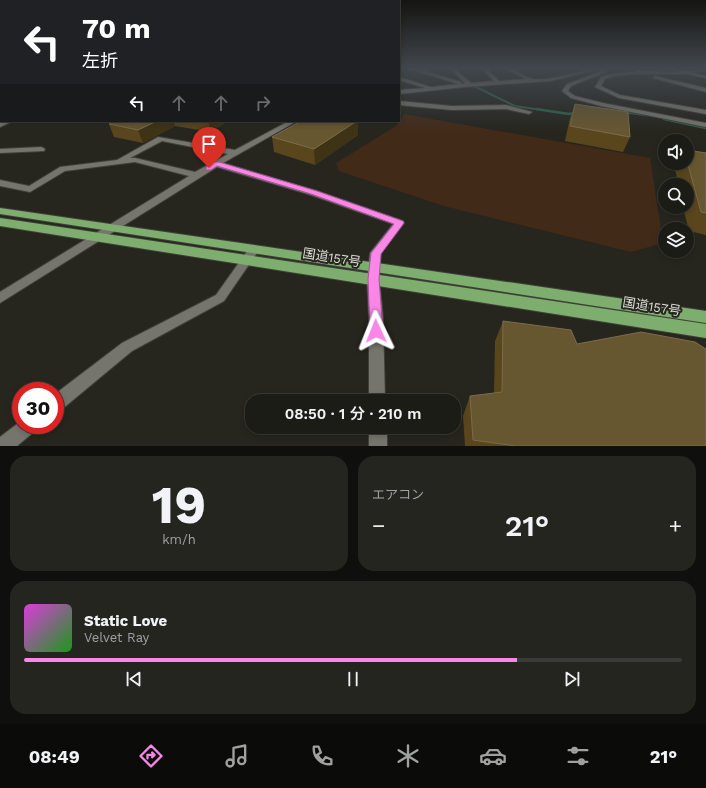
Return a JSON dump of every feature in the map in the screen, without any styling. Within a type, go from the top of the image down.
[{"type":"highway","name":"国道157号","points":[[0,211],[112,228],[251,255]]},
{"type":"highway","name":"国道157号","points":[[0,222],[98,237],[251,255],[374,273],[706,317]]},
{"type":"highway","name":"国道157号","points":[[374,273],[706,331]]},
{"type":"street","points":[[400,92],[424,89]]},
{"type":"street","points":[[566,89],[565,91],[573,97],[603,105],[706,125]]},
{"type":"street","points":[[602,89],[620,96],[706,112]]},
{"type":"street","points":[[400,103],[452,108],[506,107],[529,112]]},
{"type":"street","points":[[0,298],[197,175],[292,122]]},
{"type":"street","points":[[116,163],[162,139],[236,153]]},
{"type":"street","points":[[0,151],[41,149]]},
{"type":"street","points":[[0,183],[30,189],[63,169],[135,160],[197,175]]},
{"type":"street","points":[[217,164],[314,193],[399,223],[376,253],[374,273],[377,394]]},
{"type":"street","points":[[64,397],[127,347],[220,298],[251,255]]},
{"type":"street","points":[[3,446],[18,434]]},
{"type":"street","points":[[378,434],[378,446]]},
{"type":"shaded area","points":[[404,114],[650,158],[660,222],[658,222],[658,244],[631,252],[444,206],[339,171],[336,163],[396,126]]},
{"type":"building","points":[[575,104],[628,112],[630,137],[570,126]]},
{"type":"building","points":[[114,122],[155,122],[138,130],[109,124]]},
{"type":"building","points":[[299,122],[355,122],[314,149],[272,137]]},
{"type":"building","points":[[694,151],[706,153],[706,213],[701,212],[694,186],[694,178],[692,178],[689,170],[694,170]]},
{"type":"building","points":[[503,321],[571,330],[577,344],[641,332],[695,342],[706,349],[706,446],[516,446],[473,440],[470,396],[502,392]]},
{"type":"waterway","points":[[480,89],[515,106],[542,110]]},
{"type":"waterway","points":[[536,109],[569,114],[575,113]]},
{"type":"waterway","points":[[625,112],[646,115]]},
{"type":"waterway","points":[[664,119],[706,128]]},
{"type":"route","points":[[209,168],[217,164],[314,193],[399,223],[376,253],[373,279],[376,331]]}]
